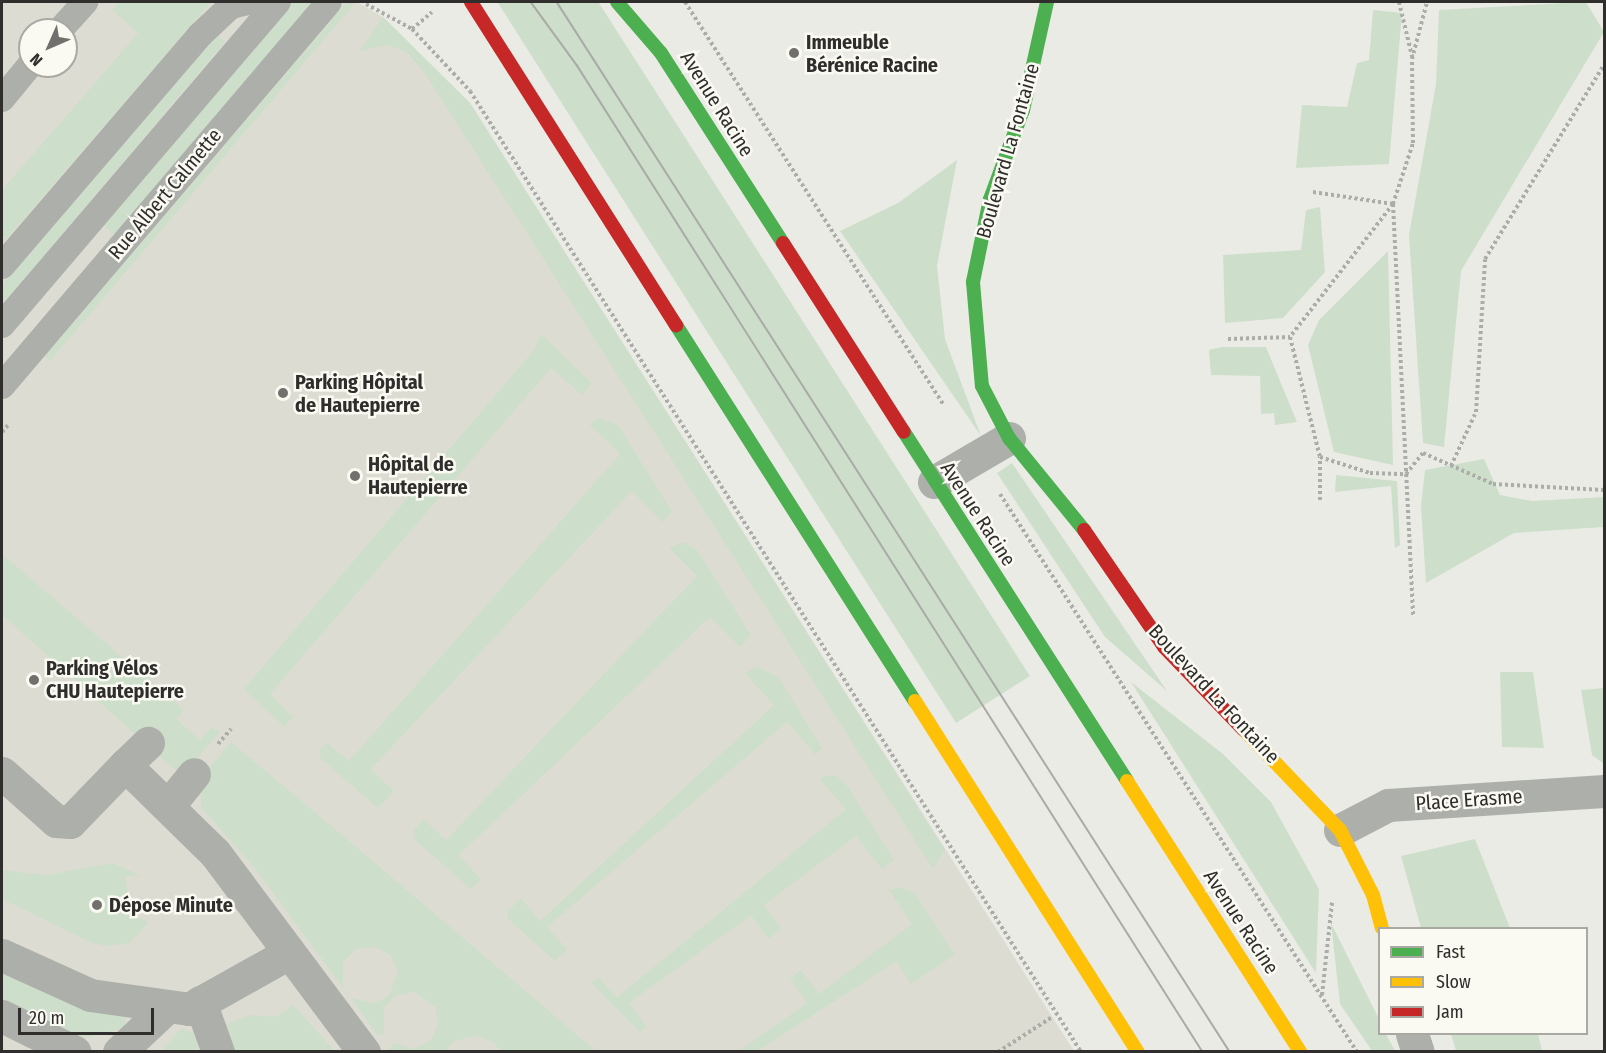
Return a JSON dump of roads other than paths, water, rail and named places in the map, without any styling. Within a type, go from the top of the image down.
[{"type":"street","points":[[471,2],[1138,1052]]},
{"type":"street","name":"Avenue Racine","points":[[617,2],[661,53],[1300,1052]]},
{"type":"street","points":[[634,2],[661,53]]},
{"type":"street","name":"Boulevard La Fontaine","points":[[1047,2],[1023,110],[990,199],[973,282],[982,386],[1009,438],[1068,506],[1164,647],[1340,831],[1373,895],[1382,927]]},
{"type":"street","points":[[934,482],[1009,438]]},
{"type":"street","points":[[6,785],[56,821],[70,822],[136,754],[168,806],[215,853],[287,954],[364,1052]]},
{"type":"street","points":[[168,806],[194,774]]},
{"type":"street","name":"Place Erasme","points":[[1340,831],[1388,805],[1605,791]]},
{"type":"street","points":[[2,955],[90,995],[189,1009],[287,954]]},
{"type":"street","points":[[200,1002],[218,1052]]},
{"type":"street","points":[[119,1052],[166,1007]]},
{"type":"street","points":[[2,1016],[75,1052]]},
{"type":"street","points":[[1412,1035],[1418,1052]]},
{"type":"lane","points":[[71,18],[85,2]]},
{"type":"lane","points":[[2,266],[200,35],[231,6],[248,2]]},
{"type":"lane","name":"Rue Albert Calmette","points":[[2,325],[278,2]]},
{"type":"lane","name":"Rue Albert Calmette","points":[[2,386],[329,2]]},
{"type":"lane","points":[[2,99],[19,78]]},
{"type":"tram line","points":[[531,2],[577,65],[1203,1052]]},
{"type":"tram line","points":[[557,2],[1230,1052]]},
{"type":"place","name":"Immeuble Bérénice Racine","points":[[794,53]]},
{"type":"place","name":"Parking Hôpital de Hautepierre","points":[[283,393]]},
{"type":"place","name":"Hôpital de Hautepierre","points":[[355,476]]},
{"type":"place","name":"Parking Vélos CHU Hautepierre","points":[[34,680]]},
{"type":"place","name":"Dépose Minute","points":[[97,905]]}]
